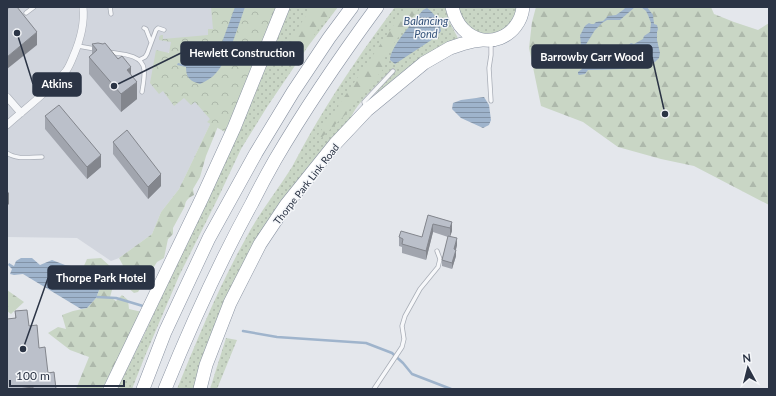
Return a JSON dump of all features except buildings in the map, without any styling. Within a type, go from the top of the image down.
[{"type":"highway","points":[[110,389],[234,128],[283,7]]},
{"type":"highway","points":[[143,389],[165,332],[209,238],[256,153],[293,92],[329,38],[352,7]]},
{"type":"highway","points":[[165,389],[184,340],[229,245],[274,161],[313,99],[377,7]]},
{"type":"highway","points":[[452,7],[457,22],[462,29],[475,38],[487,40]]},
{"type":"highway","name":"Thorpe Park Link Road","points":[[200,389],[206,365],[230,303],[260,244],[286,205],[335,144],[367,110],[424,64],[450,48],[474,41],[504,36],[519,22],[523,7]]},
{"type":"street","points":[[7,125],[47,91],[67,69],[78,46],[84,24],[83,7]]},
{"type":"street","points":[[7,97],[21,113]]},
{"type":"lane","points":[[26,13],[34,7]]},
{"type":"lane","points":[[110,7],[111,14]]},
{"type":"lane","points":[[144,28],[146,29],[151,43]]},
{"type":"lane","points":[[139,60],[147,54],[156,30],[158,28],[164,30]]},
{"type":"lane","points":[[487,40],[491,56],[489,68],[491,101]]},
{"type":"lane","points":[[78,46],[136,57],[144,67],[142,92]]},
{"type":"lane","points":[[367,110],[364,102],[393,71]]},
{"type":"lane","points":[[7,153],[11,156],[24,158],[42,157]]},
{"type":"lane","points":[[374,389],[402,347],[404,339],[402,326],[405,316],[420,289],[438,267],[440,259],[437,251]]},
{"type":"shaded area","points":[[7,7],[220,7],[212,36],[172,48],[165,57],[217,110],[179,189],[161,212],[152,234],[119,258],[111,261],[77,238],[7,237]]},
{"type":"green space","points":[[211,7],[276,7],[225,132],[207,122],[210,119],[195,102],[191,105],[184,98],[174,106],[163,91],[159,94],[150,83],[156,50],[169,53],[171,42],[159,40],[159,37],[163,35],[163,39],[208,35],[208,29],[213,29]]},
{"type":"green space","points":[[288,7],[338,7],[309,45],[267,107],[241,149],[179,276],[132,389],[117,389],[144,335],[230,148]]},
{"type":"green space","points":[[312,7],[335,7],[296,59],[290,59],[291,38]]},
{"type":"green space","points":[[395,7],[445,7],[450,23],[459,40],[401,73],[373,95],[388,78],[385,76],[370,91],[355,110],[350,121],[276,212],[194,389],[177,389],[218,293],[251,229],[292,167],[335,92]]},
{"type":"green space","points":[[406,7],[420,7],[384,58],[385,67],[344,116],[318,141],[316,138]]},
{"type":"green space","points":[[458,7],[517,7],[511,24],[500,31],[488,34],[476,31],[466,24]]},
{"type":"green space","points":[[536,7],[711,7],[714,14],[758,30],[769,23],[769,205],[694,166],[661,159],[618,147],[583,122],[541,106],[529,48],[532,22]]},
{"type":"green space","points":[[214,116],[221,119],[206,156],[200,177],[193,189],[194,195],[187,200],[173,228],[173,234],[168,239],[164,258],[157,262],[138,292],[134,293],[126,286],[127,273],[119,258],[152,234],[161,212],[179,189]]},
{"type":"green space","points":[[101,258],[112,268],[114,283],[110,297],[116,301],[122,295],[128,300],[129,309],[142,312],[102,389],[76,389],[89,357],[70,350],[48,333],[58,327],[66,329],[62,315],[87,308],[96,298],[101,285],[94,273],[83,268],[87,259]]},
{"type":"green space","points":[[7,290],[24,302],[11,314],[7,311]]},
{"type":"green space","points":[[226,338],[237,340],[217,389],[210,389]]},
{"type":"water","points":[[235,7],[245,7],[233,42],[221,67],[211,78],[200,84],[194,82],[189,78],[186,67],[177,65],[178,63],[187,65],[192,57],[213,51],[221,45]]},
{"type":"water","points":[[626,7],[635,7],[620,20],[607,20],[595,30],[585,46],[588,55],[591,59],[596,61],[615,50],[620,45],[627,46],[643,39],[644,36],[650,32],[651,23],[646,11],[641,7],[647,7],[653,15],[654,24],[657,25],[658,29],[657,40],[660,53],[659,58],[651,64],[647,63],[623,69],[588,70],[585,74],[579,75],[578,72],[583,66],[583,62],[580,57],[580,35],[584,27],[589,23],[594,24],[596,22],[603,21],[608,16],[616,15]]},
{"type":"water","name":"Balancing Pond","points":[[427,8],[437,18],[441,31],[436,37],[395,64],[390,60],[398,41],[423,10]]},
{"type":"water","points":[[484,97],[489,105],[491,120],[489,125],[483,128],[461,118],[452,109],[453,103],[461,100]]},
{"type":"water","points":[[21,258],[32,258],[40,265],[52,260],[65,265],[83,268],[94,273],[101,285],[96,298],[87,308],[81,309],[23,274],[10,274],[12,269],[8,265],[9,263],[14,266],[16,261]]},
{"type":"waterway","points":[[97,297],[116,298],[143,306]]},
{"type":"waterway","points":[[243,331],[277,337],[366,343],[392,353],[412,374],[451,389]]},
{"type":"place","name":"Atkins","points":[[17,33]]},
{"type":"place","name":"Hewlett Construction","points":[[114,86]]},
{"type":"place","name":"Barrowby Carr Wood","points":[[665,114]]},
{"type":"place","name":"Thorpe Park Hotel","points":[[23,349]]}]
